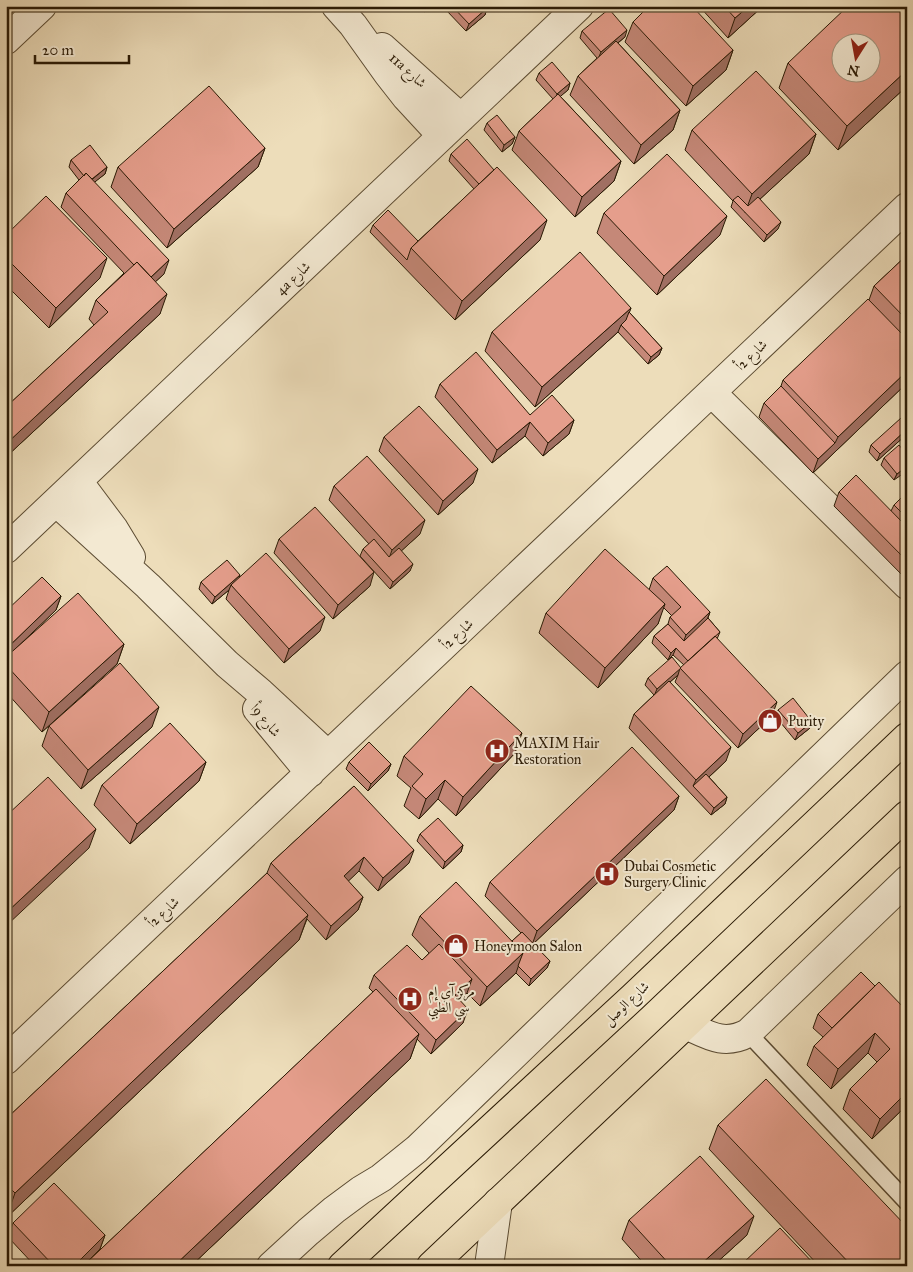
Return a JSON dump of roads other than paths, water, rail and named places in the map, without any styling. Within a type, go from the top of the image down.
[{"type":"main road","name":"شارع الوصل","points":[[342,1266],[633,997],[907,737]]},
{"type":"main road","points":[[431,1266],[907,816]]},
{"type":"street","points":[[6,40],[42,6]]},
{"type":"street","name":"4a شارع","points":[[6,548],[578,6]]},
{"type":"street","name":"11a شارع","points":[[344,16],[401,63],[461,118]]},
{"type":"street","name":"11a شارع","points":[[344,16],[406,97],[442,136]]},
{"type":"street","name":"شارع 2أ","points":[[6,1060],[907,207]]},
{"type":"street","points":[[712,393],[907,585]]},
{"type":"street","name":"شارع 9أ","points":[[78,481],[114,529],[148,586]]},
{"type":"street","name":"شارع 9أ","points":[[56,502],[148,586],[227,664],[266,698],[319,764]]},
{"type":"street","points":[[271,1266],[334,1210],[417,1150],[907,675]]},
{"type":"street","points":[[686,1025],[721,1039],[740,1037],[748,1032],[907,880]]},
{"type":"street","points":[[489,1266],[498,1202]]},
{"type":"lane","points":[[748,1032],[907,1202]]},
{"type":"place","name":"Purity","points":[[770,721]]},
{"type":"place","name":"MAXIM Hair Restoration","points":[[497,751]]},
{"type":"place","name":"Dubai Cosmetic Surgery Clinic","points":[[607,874]]},
{"type":"place","name":"Honeymoon Salon","points":[[456,946]]},
{"type":"place","name":"مركز آي إم سي الطبي","points":[[410,999]]}]
